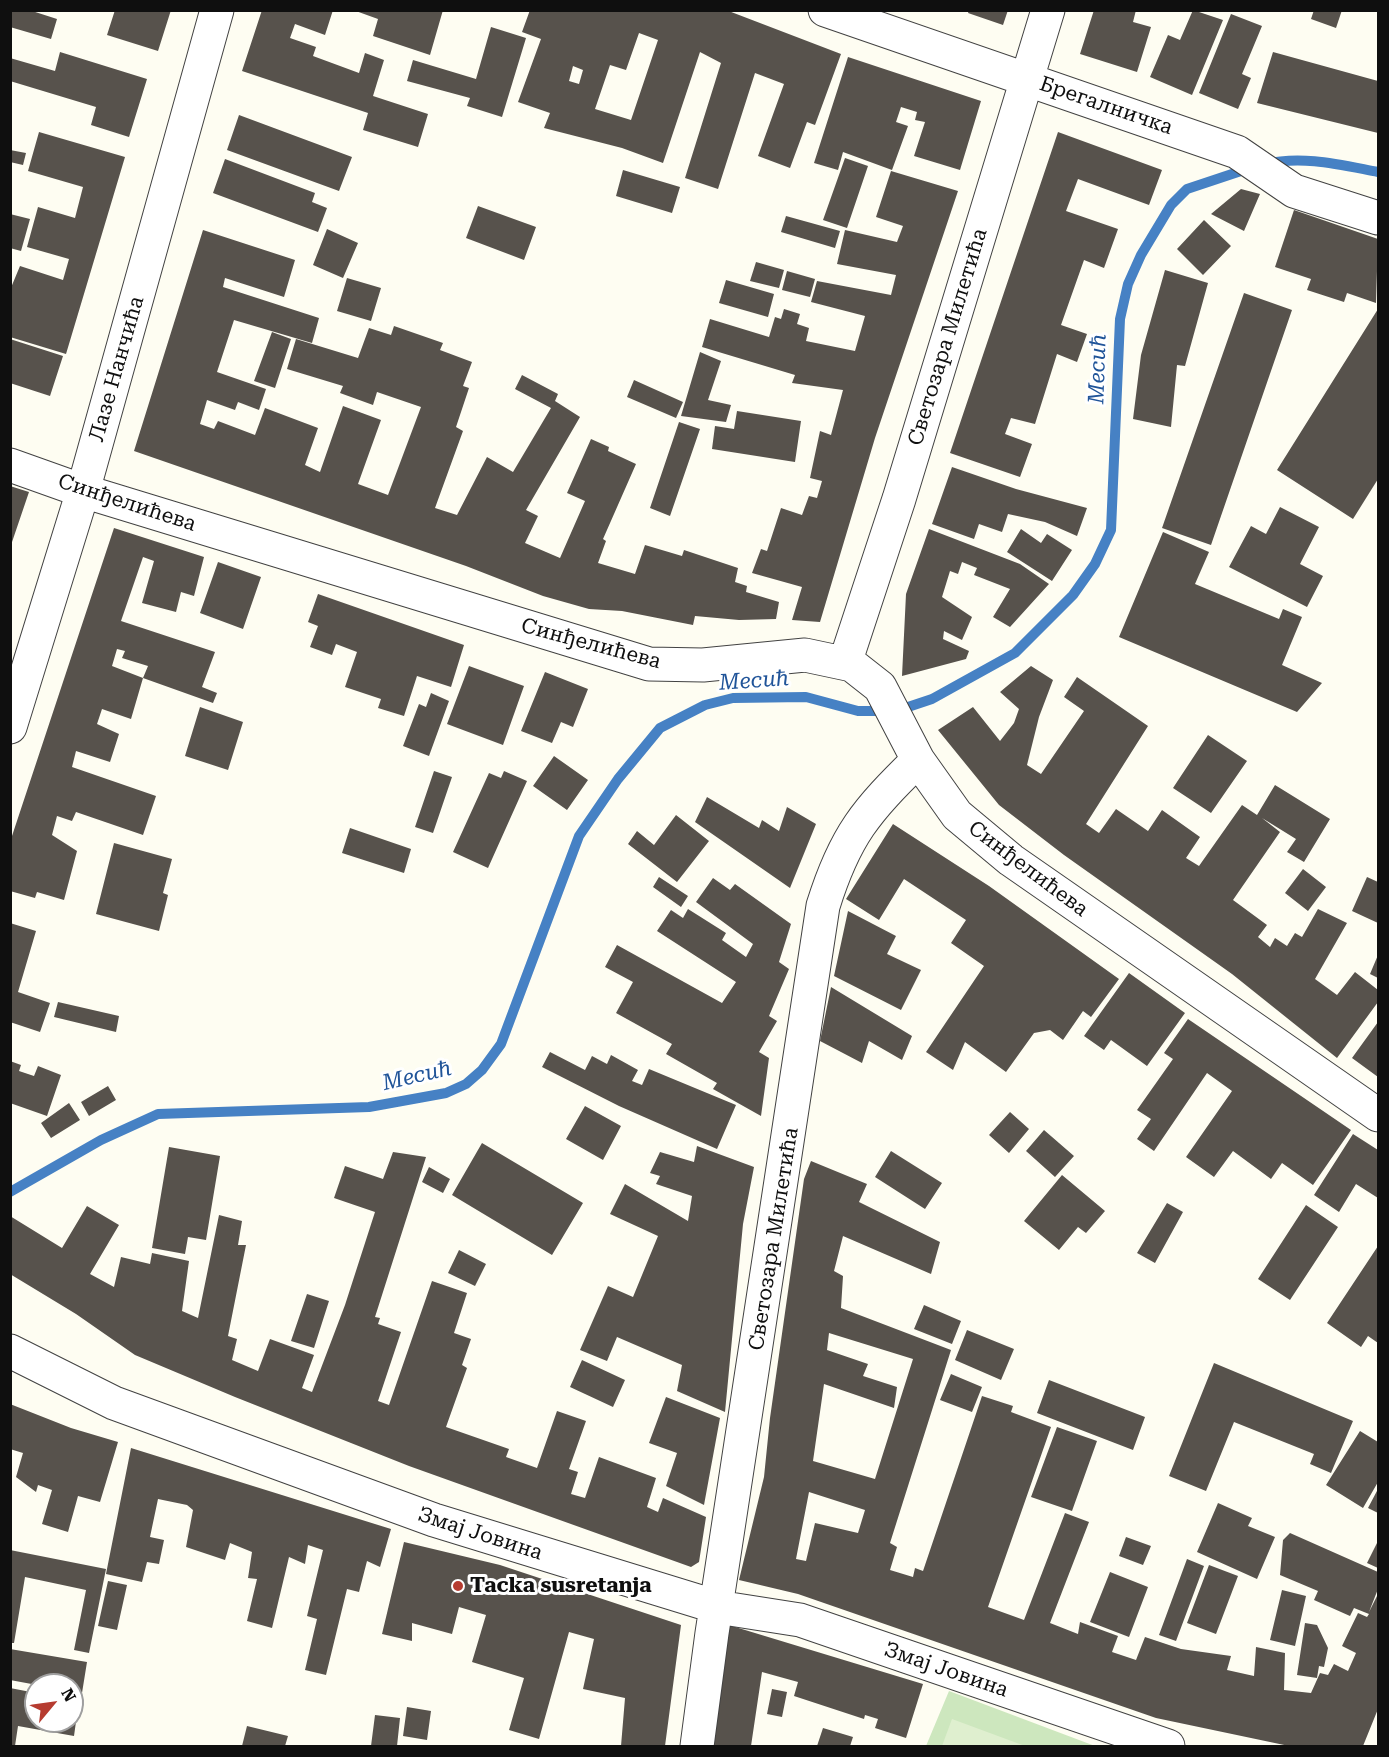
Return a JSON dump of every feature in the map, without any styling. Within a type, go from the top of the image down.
[{"type":"street","name":"Лазе Нанчића","points":[[10,727],[83,491],[217,10]]},
{"type":"street","name":"Брегалничка","points":[[825,10],[1237,152],[1294,191],[1378,218]]},
{"type":"street","name":"Светозара Милетића","points":[[845,663],[899,499],[1048,10]]},
{"type":"street","name":"Синђелићева","points":[[10,465],[83,491],[649,664],[703,664],[804,655],[845,663],[868,675],[880,687],[913,748],[957,815],[1011,860],[1378,1115]]},
{"type":"street","name":"Светозара Милетића","points":[[698,1746],[823,906],[832,875],[854,830],[913,748]]},
{"type":"street","name":"Змај Јовина","points":[[10,1351],[114,1403],[434,1520],[717,1607],[800,1620],[1168,1746]]},
{"type":"green space","points":[[949,1691],[1095,1746],[926,1746]]},
{"type":"green space","points":[[952,1719],[1025,1746],[942,1746]]},
{"type":"building","points":[[10,10],[29,10],[57,19],[51,39],[10,27]]},
{"type":"building","points":[[115,10],[171,10],[158,51],[107,35]]},
{"type":"building","points":[[262,10],[333,10],[325,35],[295,24],[290,38],[316,47],[313,56],[359,73],[365,53],[384,60],[373,96],[428,114],[418,147],[363,130],[368,113],[242,71]]},
{"type":"building","points":[[353,10],[443,10],[430,55],[373,36],[378,19]]},
{"type":"building","points":[[530,10],[726,10],[841,54],[815,125],[807,122],[790,168],[758,156],[784,84],[755,73],[718,189],[685,178],[721,63],[700,52],[663,163],[622,148],[544,128],[550,113],[518,102],[541,39],[522,32]],"holes":[[[639,33],[658,40],[631,120],[595,109],[610,65],[626,70]],[[573,66],[583,70],[579,84],[569,81]]]},
{"type":"building","points":[[969,10],[1008,10],[1003,25],[968,13]]},
{"type":"building","points":[[1094,10],[1136,10],[1133,22],[1151,27],[1137,72],[1080,54]]},
{"type":"building","points":[[1193,10],[1223,20],[1192,95],[1150,77],[1168,35],[1180,40]]},
{"type":"building","points":[[1314,10],[1342,10],[1336,28],[1311,19]]},
{"type":"building","points":[[1231,14],[1262,26],[1242,74],[1251,78],[1238,109],[1199,93]]},
{"type":"building","points":[[491,27],[526,38],[502,117],[467,106],[470,98],[407,81],[413,60],[476,79]]},
{"type":"building","points":[[60,52],[147,79],[129,137],[91,125],[96,107],[10,81],[10,58],[55,71]]},
{"type":"building","points":[[1273,52],[1378,81],[1378,133],[1257,103]]},
{"type":"building","points":[[848,57],[981,101],[960,170],[914,156],[925,122],[915,120],[917,112],[901,107],[896,122],[908,126],[892,170],[843,152],[838,170],[814,163]]},
{"type":"building","points":[[239,115],[352,157],[339,191],[227,150]]},
{"type":"building","points":[[39,132],[125,157],[66,354],[10,337],[10,290],[20,266],[63,280],[69,259],[27,247],[38,207],[75,218],[83,187],[28,171]]},
{"type":"building","points":[[1058,132],[1162,170],[1149,205],[1078,179],[1066,211],[1118,229],[1104,268],[1084,260],[1061,325],[1087,334],[1077,362],[1057,354],[1035,424],[1011,418],[1005,434],[1032,444],[1020,477],[950,453]]},
{"type":"building","points":[[10,150],[26,153],[23,165],[10,162]]},
{"type":"building","points":[[845,158],[868,166],[847,228],[823,220]]},
{"type":"building","points":[[225,159],[315,193],[312,202],[327,208],[318,232],[213,193]]},
{"type":"building","points":[[623,170],[680,187],[672,213],[616,196]]},
{"type":"building","points":[[891,171],[958,191],[875,438],[820,622],[792,620],[802,587],[752,573],[761,549],[767,551],[781,508],[802,515],[809,496],[817,498],[822,481],[810,478],[820,431],[831,435],[843,390],[792,383],[795,375],[702,347],[710,319],[769,337],[775,317],[781,319],[784,309],[800,314],[797,324],[809,328],[806,341],[855,351],[865,316],[811,302],[817,281],[891,295],[896,275],[837,264],[845,230],[897,242],[903,226],[876,217]]},
{"type":"building","points":[[1241,189],[1260,194],[1244,231],[1211,214]]},
{"type":"building","points":[[478,206],[536,227],[524,260],[466,238]]},
{"type":"building","points":[[1294,210],[1378,239],[1376,303],[1347,293],[1344,302],[1307,290],[1311,279],[1275,267]]},
{"type":"building","points":[[10,214],[30,219],[21,251],[10,248]]},
{"type":"building","points":[[786,216],[840,231],[835,248],[781,232]]},
{"type":"building","points":[[1204,220],[1231,246],[1203,275],[1177,249]]},
{"type":"building","points":[[327,229],[358,243],[343,278],[313,265]]},
{"type":"building","points":[[203,230],[295,260],[284,297],[225,278],[223,287],[319,318],[312,343],[234,320],[217,372],[266,389],[259,410],[238,402],[235,410],[207,400],[200,424],[214,429],[218,421],[255,435],[265,408],[318,428],[305,465],[320,472],[343,406],[381,420],[358,484],[388,495],[421,407],[377,392],[373,405],[340,393],[343,386],[287,369],[296,339],[358,358],[369,328],[391,335],[394,326],[443,343],[440,350],[472,362],[463,386],[469,388],[456,427],[463,431],[435,508],[457,515],[487,457],[513,472],[551,408],[515,389],[522,375],[558,394],[555,401],[580,417],[526,510],[538,516],[525,543],[560,558],[585,501],[567,493],[591,439],[609,447],[608,451],[636,464],[603,539],[606,541],[598,563],[635,574],[645,545],[682,556],[684,550],[738,568],[735,582],[747,586],[746,592],[779,602],[776,619],[739,620],[695,616],[693,625],[622,611],[589,609],[543,596],[466,566],[134,451]]},
{"type":"building","points":[[756,262],[784,270],[779,288],[750,281]]},
{"type":"building","points":[[1165,270],[1208,283],[1185,366],[1177,365],[1171,427],[1133,419],[1141,355]]},
{"type":"building","points":[[787,271],[815,279],[810,297],[782,290]]},
{"type":"building","points":[[347,278],[381,288],[371,321],[337,311]]},
{"type":"building","points":[[726,280],[774,294],[768,317],[719,303]]},
{"type":"building","points":[[1244,293],[1292,310],[1211,545],[1162,528]]},
{"type":"building","points":[[1378,309],[1378,479],[1353,519],[1277,470]]},
{"type":"building","points":[[272,332],[291,339],[275,388],[254,381]]},
{"type":"building","points":[[10,339],[63,356],[50,396],[10,383]]},
{"type":"building","points":[[700,352],[721,361],[708,400],[731,405],[726,422],[681,416]]},
{"type":"building","points":[[634,380],[683,402],[676,418],[627,397]]},
{"type":"building","points":[[737,411],[801,421],[795,462],[712,449],[715,426],[734,429]]},
{"type":"building","points":[[679,422],[700,429],[670,516],[650,508]]},
{"type":"building","points":[[952,467],[1016,489],[1087,508],[1077,536],[1045,522],[1008,514],[1002,532],[979,524],[974,539],[932,524]]},
{"type":"building","points":[[10,486],[29,492],[11,545],[10,545]]},
{"type":"building","points":[[1280,507],[1319,527],[1300,564],[1323,576],[1307,607],[1229,567],[1251,526],[1266,534]]},
{"type":"building","points":[[114,528],[204,557],[194,596],[181,592],[176,612],[142,603],[154,561],[143,557],[121,621],[215,652],[202,687],[217,693],[213,703],[143,678],[131,719],[102,709],[97,724],[119,734],[110,762],[76,751],[72,767],[156,796],[143,835],[76,812],[72,821],[57,816],[52,835],[77,851],[64,900],[37,892],[35,898],[10,891],[10,842]],"holes":[[[117,649],[125,651],[122,658],[148,666],[143,678],[112,666]]]},
{"type":"building","points":[[929,529],[1020,564],[1049,584],[1010,627],[993,617],[1010,589],[974,575],[977,568],[962,562],[958,574],[950,571],[942,597],[972,617],[962,640],[944,631],[943,639],[969,651],[966,659],[902,676],[906,594]]},
{"type":"building","points":[[1021,529],[1041,543],[1047,534],[1072,550],[1052,581],[1007,552]]},
{"type":"building","points":[[1163,532],[1209,552],[1195,584],[1279,619],[1283,609],[1302,617],[1282,665],[1322,683],[1297,712],[1119,637]]},
{"type":"building","points":[[218,562],[261,577],[243,629],[200,613]]},
{"type":"building","points":[[318,594],[464,645],[451,687],[417,676],[404,716],[378,708],[381,699],[345,687],[357,652],[336,644],[332,655],[310,647],[318,626],[308,622]]},
{"type":"building","points":[[469,666],[524,686],[503,745],[447,724]]},
{"type":"building","points":[[1031,666],[1053,680],[1039,717],[1027,765],[1041,774],[1084,711],[1064,697],[1077,677],[1148,726],[1086,824],[1099,833],[1116,809],[1148,831],[1162,810],[1200,837],[1186,858],[1199,866],[1242,805],[1257,815],[1275,785],[1330,819],[1304,862],[1287,852],[1296,839],[1262,818],[1280,832],[1233,900],[1267,925],[1258,937],[1270,947],[1275,938],[1287,946],[1295,933],[1302,937],[1318,909],[1347,923],[1315,979],[1337,995],[1355,972],[1378,990],[1378,1002],[1337,1058],[1232,974],[1064,855],[999,805],[938,730],[973,707],[1000,741],[1014,723],[1019,709],[1000,692]]},
{"type":"building","points":[[545,672],[588,689],[573,727],[561,722],[552,743],[521,731]]},
{"type":"building","points":[[431,693],[449,701],[429,756],[403,746],[419,704],[426,707]]},
{"type":"building","points":[[200,707],[243,722],[228,770],[185,756]]},
{"type":"building","points":[[1208,735],[1247,761],[1211,813],[1173,788]]},
{"type":"building","points":[[554,756],[588,780],[567,810],[533,786]]},
{"type":"building","points":[[434,771],[452,777],[433,833],[415,827]]},
{"type":"building","points":[[504,771],[527,781],[488,868],[453,852],[489,773],[501,778]]},
{"type":"building","points":[[707,797],[759,828],[762,820],[779,831],[787,807],[816,824],[790,888],[695,822]]},
{"type":"building","points":[[676,815],[709,841],[677,882],[628,844],[637,831],[654,845]]},
{"type":"building","points":[[893,824],[989,886],[1119,979],[1091,1017],[1083,1011],[1063,1040],[1050,1030],[1034,1033],[1006,1072],[965,1042],[953,1070],[926,1052],[984,966],[951,943],[966,920],[904,879],[879,920],[846,899]]},
{"type":"building","points":[[350,828],[411,849],[404,873],[342,853]]},
{"type":"building","points":[[114,843],[172,859],[163,893],[168,895],[159,931],[96,914]]},
{"type":"building","points":[[1303,869],[1326,887],[1308,911],[1285,893]]},
{"type":"building","points":[[659,877],[688,896],[681,907],[653,887]]},
{"type":"building","points":[[1367,877],[1378,882],[1378,923],[1352,911]]},
{"type":"building","points":[[713,878],[730,890],[735,884],[791,924],[779,962],[789,969],[769,1016],[777,1021],[759,1052],[769,1058],[761,1116],[713,1089],[717,1083],[666,1054],[672,1044],[616,1013],[633,982],[605,967],[617,945],[722,1003],[736,982],[657,931],[671,910],[683,918],[688,909],[726,933],[722,940],[746,957],[753,944],[696,902]]},
{"type":"building","points":[[848,911],[896,936],[887,954],[921,970],[901,1010],[834,976]]},
{"type":"building","points":[[10,923],[36,931],[18,992],[50,1003],[40,1032],[10,1022]]},
{"type":"building","points":[[1378,955],[1378,978],[1370,974]]},
{"type":"building","points":[[1129,973],[1185,1013],[1147,1066],[1111,1040],[1104,1050],[1084,1036]]},
{"type":"building","points":[[831,987],[912,1036],[902,1060],[869,1041],[862,1063],[820,1041]]},
{"type":"building","points":[[58,1002],[119,1016],[116,1032],[54,1017]]},
{"type":"building","points":[[1188,1019],[1351,1130],[1313,1185],[1282,1163],[1271,1179],[1233,1151],[1214,1177],[1186,1157],[1232,1091],[1207,1073],[1154,1151],[1137,1139],[1151,1119],[1137,1110],[1173,1059],[1164,1053]]},
{"type":"building","points":[[1378,1022],[1378,1077],[1352,1058]]},
{"type":"building","points":[[550,1052],[585,1070],[592,1056],[607,1064],[611,1055],[638,1070],[632,1081],[642,1085],[649,1069],[736,1105],[717,1149],[619,1106],[542,1067]]},
{"type":"building","points":[[10,1061],[21,1065],[19,1071],[34,1076],[38,1066],[61,1075],[47,1116],[10,1103]]},
{"type":"building","points":[[108,1086],[116,1100],[89,1116],[81,1102]]},
{"type":"building","points":[[69,1103],[80,1120],[51,1138],[41,1123]]},
{"type":"building","points":[[585,1106],[621,1126],[603,1160],[566,1139]]},
{"type":"building","points":[[1010,1112],[1029,1129],[1009,1153],[989,1135]]},
{"type":"building","points":[[1044,1130],[1074,1156],[1055,1177],[1026,1151]]},
{"type":"building","points":[[1353,1134],[1378,1150],[1378,1198],[1356,1184],[1339,1212],[1314,1195]]},
{"type":"building","points":[[482,1143],[583,1203],[552,1255],[452,1195]]},
{"type":"building","points":[[697,1146],[754,1167],[743,1224],[725,1412],[677,1391],[682,1365],[617,1337],[607,1361],[580,1350],[608,1286],[633,1297],[658,1236],[610,1214],[625,1184],[688,1221],[692,1196],[656,1184],[660,1176],[650,1173],[660,1152],[694,1162]]},
{"type":"building","points":[[169,1147],[220,1156],[206,1240],[188,1237],[185,1254],[152,1248]]},
{"type":"building","points":[[891,1151],[942,1183],[925,1209],[875,1177]]},
{"type":"building","points":[[393,1152],[426,1157],[375,1317],[380,1318],[378,1324],[401,1332],[378,1401],[389,1405],[432,1281],[467,1293],[454,1333],[471,1339],[462,1365],[467,1368],[446,1427],[509,1449],[506,1457],[537,1468],[557,1411],[586,1421],[569,1469],[578,1472],[571,1494],[585,1498],[599,1457],[656,1478],[647,1507],[658,1512],[663,1498],[706,1517],[699,1562],[691,1567],[409,1466],[235,1397],[135,1355],[76,1314],[10,1274],[10,1216],[62,1248],[87,1206],[119,1225],[90,1274],[114,1287],[121,1257],[150,1264],[152,1253],[189,1261],[182,1311],[198,1318],[219,1215],[242,1221],[238,1245],[246,1245],[228,1336],[237,1339],[232,1360],[258,1371],[270,1339],[314,1355],[302,1388],[312,1392],[345,1305],[375,1212],[334,1198],[345,1166],[383,1179]]},
{"type":"building","points":[[811,1161],[867,1184],[859,1202],[940,1242],[931,1274],[843,1236],[834,1271],[843,1276],[841,1308],[951,1350],[890,1543],[897,1547],[890,1570],[913,1577],[915,1568],[923,1571],[982,1396],[1013,1406],[1011,1412],[1051,1427],[988,1607],[1024,1620],[1065,1513],[1089,1522],[1050,1623],[1078,1634],[1080,1622],[1118,1636],[1112,1652],[1136,1660],[1145,1637],[1181,1649],[1231,1656],[1227,1670],[1254,1676],[1256,1647],[1285,1653],[1284,1690],[1311,1693],[1320,1673],[1328,1675],[1334,1664],[1348,1671],[1356,1653],[1342,1646],[1358,1613],[1367,1617],[1369,1614],[1354,1608],[1350,1616],[1314,1600],[1318,1591],[1280,1575],[1283,1540],[1290,1533],[1378,1572],[1378,1589],[1369,1612],[1378,1594],[1378,1709],[1363,1746],[1289,1746],[1156,1718],[798,1594],[739,1580],[764,1477],[770,1418],[804,1179]],"holes":[[[829,1333],[913,1359],[875,1479],[813,1461],[824,1384],[894,1408],[897,1387],[863,1376],[868,1364],[827,1350]],[[809,1492],[865,1510],[858,1533],[815,1523],[806,1561],[796,1559]]]},
{"type":"building","points":[[429,1167],[450,1179],[443,1193],[422,1182]]},
{"type":"building","points":[[1062,1175],[1105,1211],[1086,1233],[1078,1227],[1059,1250],[1024,1221]]},
{"type":"building","points":[[1167,1203],[1183,1212],[1155,1263],[1137,1253]]},
{"type":"building","points":[[1306,1205],[1338,1227],[1290,1300],[1258,1279]]},
{"type":"building","points":[[1378,1246],[1378,1343],[1368,1336],[1361,1347],[1327,1323]]},
{"type":"building","points":[[459,1250],[486,1264],[475,1286],[448,1273]]},
{"type":"building","points":[[307,1294],[329,1301],[314,1348],[291,1341]]},
{"type":"building","points":[[924,1305],[961,1321],[952,1344],[914,1329]]},
{"type":"building","points":[[967,1330],[1014,1349],[1001,1380],[955,1360]]},
{"type":"building","points":[[582,1360],[625,1380],[613,1407],[570,1387]]},
{"type":"building","points":[[1214,1363],[1353,1421],[1331,1473],[1310,1464],[1314,1454],[1234,1422],[1206,1491],[1169,1476]]},
{"type":"building","points":[[951,1374],[982,1387],[972,1412],[940,1400]]},
{"type":"building","points":[[1049,1380],[1145,1417],[1133,1450],[1037,1413]]},
{"type":"building","points":[[666,1397],[720,1418],[704,1505],[666,1486],[677,1453],[649,1443]]},
{"type":"building","points":[[10,1404],[71,1428],[118,1442],[100,1502],[78,1496],[68,1532],[42,1524],[52,1490],[38,1485],[36,1492],[16,1477],[23,1453],[10,1449]]},
{"type":"building","points":[[1057,1427],[1097,1441],[1072,1511],[1031,1497]]},
{"type":"building","points":[[1360,1431],[1378,1442],[1378,1482],[1363,1508],[1326,1485]]},
{"type":"building","points":[[131,1448],[391,1529],[380,1567],[367,1561],[359,1592],[347,1589],[326,1675],[305,1670],[317,1619],[307,1616],[323,1550],[308,1545],[305,1564],[289,1557],[272,1628],[247,1621],[257,1579],[248,1578],[252,1552],[230,1543],[225,1560],[186,1547],[193,1510],[187,1505],[158,1499],[150,1537],[164,1540],[159,1564],[147,1562],[142,1582],[106,1574]]},
{"type":"building","points":[[1378,1489],[1378,1513],[1368,1508]]},
{"type":"building","points":[[1218,1503],[1252,1518],[1248,1526],[1275,1537],[1257,1579],[1197,1552]]},
{"type":"building","points":[[1126,1537],[1151,1546],[1143,1565],[1119,1556]]},
{"type":"building","points":[[1378,1541],[1378,1568],[1367,1563]]},
{"type":"building","points":[[404,1542],[500,1565],[681,1625],[665,1746],[621,1746],[625,1698],[583,1689],[594,1639],[569,1632],[539,1739],[509,1730],[524,1678],[472,1662],[486,1615],[459,1607],[452,1634],[412,1623],[412,1641],[382,1634]]},
{"type":"building","points":[[10,1550],[106,1569],[89,1653],[74,1650],[86,1590],[25,1577],[14,1643],[10,1643]]},
{"type":"building","points":[[1187,1559],[1204,1566],[1176,1641],[1159,1635]]},
{"type":"building","points":[[1209,1565],[1238,1576],[1216,1634],[1187,1623]]},
{"type":"building","points":[[1110,1572],[1148,1587],[1129,1637],[1090,1622]]},
{"type":"building","points":[[108,1581],[127,1585],[117,1630],[98,1626]]},
{"type":"building","points":[[1282,1590],[1306,1596],[1295,1646],[1270,1640]]},
{"type":"building","points":[[722,1623],[923,1684],[906,1738],[875,1728],[878,1719],[865,1715],[864,1719],[794,1696],[798,1682],[762,1672],[751,1746],[704,1746]]},
{"type":"building","points":[[1305,1623],[1317,1625],[1328,1648],[1324,1667],[1319,1666],[1317,1678],[1297,1675]]},
{"type":"building","points":[[10,1649],[87,1662],[84,1681],[84,1673],[24,1673],[24,1683],[10,1680]]},
{"type":"building","points":[[10,1688],[24,1691],[24,1727],[18,1726],[15,1746],[10,1746]]},
{"type":"building","points":[[772,1689],[787,1692],[782,1717],[767,1714]]},
{"type":"building","points":[[407,1707],[431,1711],[427,1740],[403,1736]]},
{"type":"building","points":[[375,1715],[400,1718],[397,1746],[371,1746]]},
{"type":"building","points":[[247,1726],[288,1736],[285,1746],[242,1746]]},
{"type":"building","points":[[823,1728],[853,1737],[850,1746],[817,1746]]},
{"type":"building","points":[[57,1733],[74,1733],[74,1736]]},
{"type":"waterway","name":"Месић","points":[[1265,164],[1293,160],[1308,161],[1378,172]]},
{"type":"waterway","name":"Месић","points":[[10,1192],[101,1140],[158,1114],[369,1107],[446,1093],[466,1084],[482,1070],[501,1044],[579,836],[618,779],[660,728],[705,705],[733,698],[806,697],[858,711],[896,711],[932,699],[1015,653],[1073,595],[1095,564],[1111,530],[1120,319],[1128,284],[1141,255],[1171,205],[1187,189],[1250,168]]},
{"type":"place","name":"Tacka susretanja","points":[[458,1586]]}]
